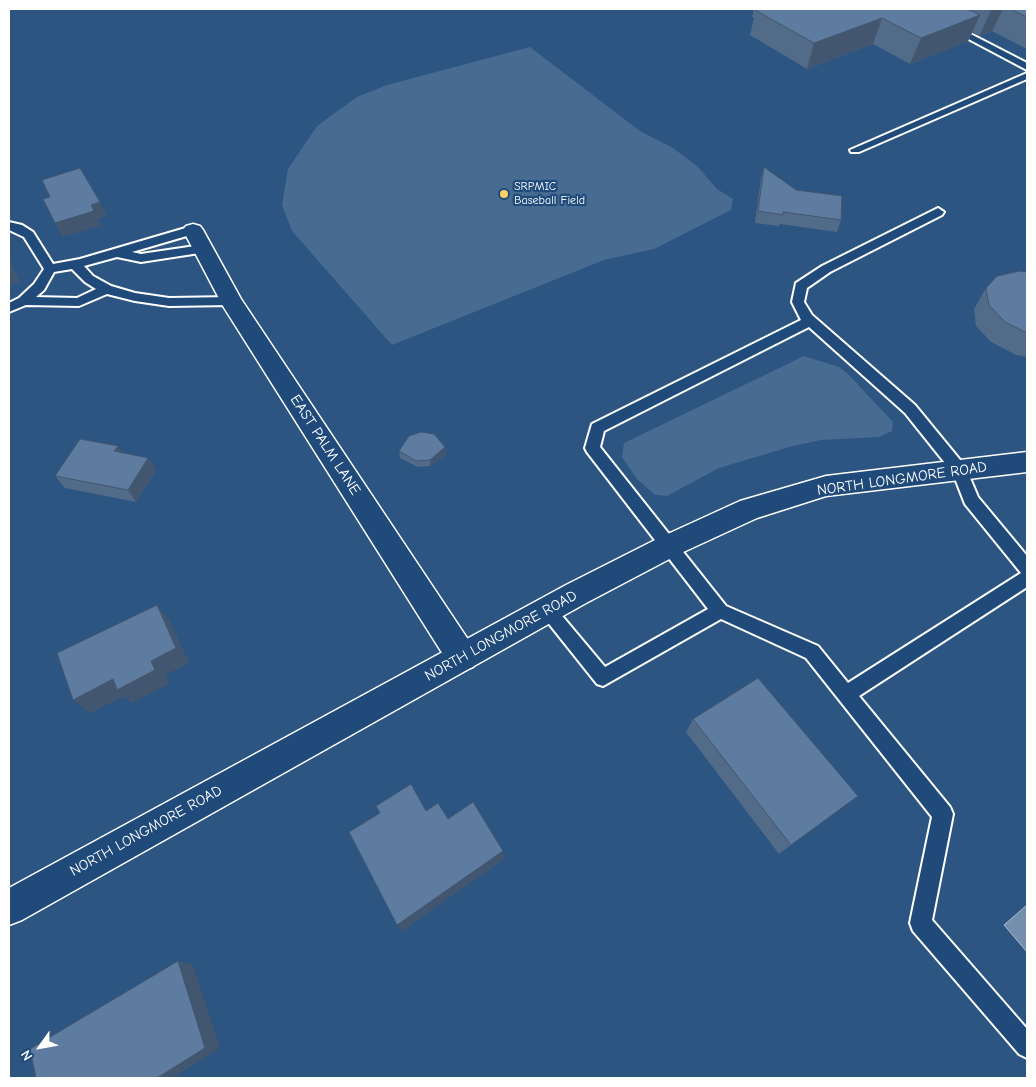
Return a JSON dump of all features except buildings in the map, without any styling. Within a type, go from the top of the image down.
[{"type":"street","name":"EAST PALM LANE","points":[[198,240],[231,301],[462,657]]},
{"type":"street","name":"NORTH LONGMORE ROAD","points":[[9,907],[547,610],[669,546],[748,509],[826,486],[1027,462]]},
{"type":"lane","points":[[916,9],[1027,67]]},
{"type":"lane","points":[[855,150],[1027,76]]},
{"type":"lane","points":[[938,212],[826,269],[801,286],[798,302],[810,321],[910,409],[960,470],[971,500],[1027,568]]},
{"type":"lane","points":[[9,226],[18,228],[30,235],[50,269]]},
{"type":"lane","points":[[118,252],[142,258],[198,240]]},
{"type":"lane","points":[[9,308],[24,301],[39,286],[50,269],[76,265],[118,252],[198,240]]},
{"type":"lane","points":[[76,265],[89,279],[106,288],[135,297],[169,302],[231,301]]},
{"type":"lane","points":[[24,301],[62,304],[79,302],[106,288]]},
{"type":"lane","points":[[810,321],[597,428],[592,448],[720,611],[812,652],[944,814],[921,923],[1027,1046]]},
{"type":"lane","points":[[847,694],[1027,578]]},
{"type":"lane","points":[[547,610],[603,678],[720,611]]},
{"type":"shaded area","name":"SRPMIC Baseball Field","points":[[530,47],[640,131],[673,148],[697,166],[717,189],[733,199],[731,210],[654,249],[604,260],[392,345],[292,231],[282,205],[288,169],[317,126],[357,97],[387,85]]},
{"type":"shaded area","points":[[804,356],[839,367],[849,375],[893,422],[892,431],[879,437],[821,440],[793,446],[719,468],[667,496],[655,495],[637,479],[622,457],[624,443]]},
{"type":"shaded area","points":[[1027,905],[1027,952],[1004,925]]},
{"type":"place","name":"SRPMIC Baseball Field","points":[[504,194]]}]
